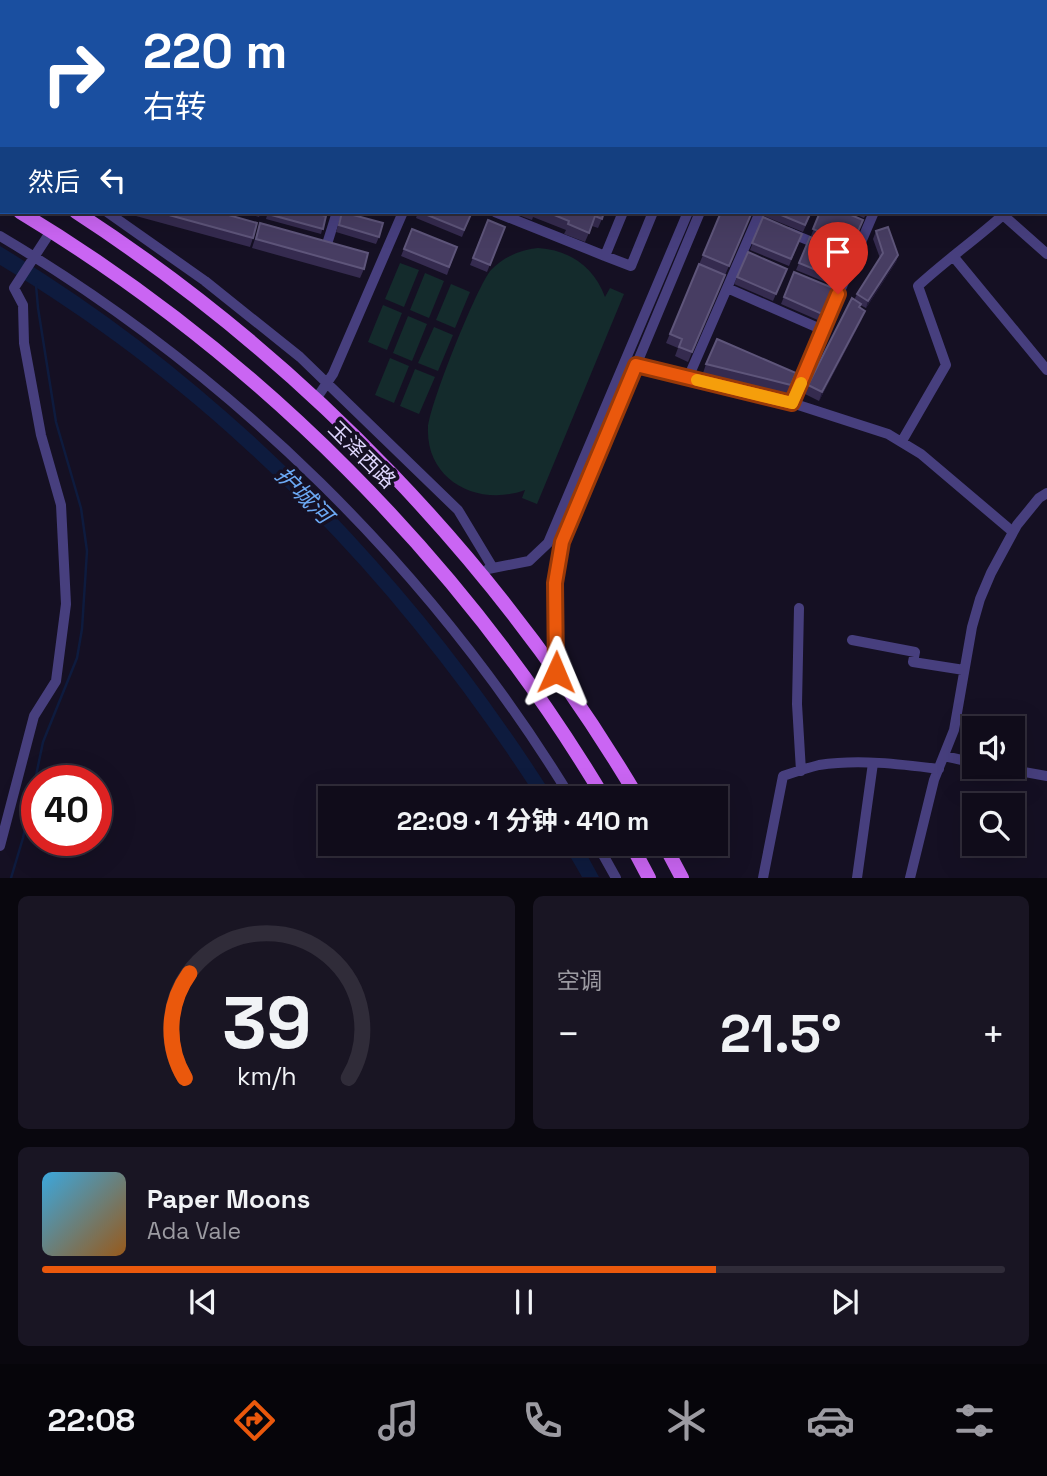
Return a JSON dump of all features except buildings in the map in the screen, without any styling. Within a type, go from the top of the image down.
[{"type":"main road","name":"玉泽西路","points":[[23,214],[129,284],[195,334],[271,398],[344,466],[408,534],[487,628],[544,706],[596,786]]},
{"type":"main road","name":"玉泽西路","points":[[79,214],[213,311],[316,399],[486,570],[596,730],[631,786]]},
{"type":"main road","points":[[638,856],[649,877]]},
{"type":"main road","points":[[671,856],[682,877]]},
{"type":"street","points":[[100,228],[104,214]]},
{"type":"street","points":[[108,214],[205,281],[300,357],[328,383],[458,510],[486,570],[529,561],[548,544],[687,214]]},
{"type":"street","points":[[327,244],[336,214]]},
{"type":"street","points":[[316,399],[328,383],[402,214]]},
{"type":"street","points":[[500,214],[631,266],[652,214]]},
{"type":"street","points":[[605,256],[622,214]]},
{"type":"street","points":[[556,672],[555,583],[559,554],[699,214]]},
{"type":"street","points":[[792,403],[873,214]]},
{"type":"street","points":[[688,378],[758,215],[769,224]]},
{"type":"street","points":[[902,441],[946,365],[918,286],[1003,215],[1047,254]]},
{"type":"street","points":[[855,222],[867,227]]},
{"type":"street","points":[[781,229],[829,250]]},
{"type":"street","points":[[0,846],[34,716],[56,681],[66,604],[61,505],[41,435],[24,343],[23,305],[13,288],[51,231]]},
{"type":"street","points":[[0,236],[121,313],[200,374],[331,495],[398,565],[461,638],[512,708],[563,786]]},
{"type":"street","points":[[314,240],[339,247]]},
{"type":"street","points":[[742,253],[754,258]]},
{"type":"street","points":[[841,255],[853,260]]},
{"type":"street","points":[[953,256],[1047,370]]},
{"type":"street","points":[[727,288],[823,330]]},
{"type":"street","points":[[826,289],[838,294]]},
{"type":"street","points":[[636,365],[792,403],[873,428],[902,441],[931,461],[1013,532]]},
{"type":"street","points":[[910,877],[939,769],[954,730],[972,627],[980,599],[990,573],[1013,532],[1047,493]]},
{"type":"street","points":[[799,608],[797,704],[801,771]]},
{"type":"street","points":[[852,640],[915,652],[914,662],[964,670]]},
{"type":"street","points":[[944,756],[962,760]]},
{"type":"street","points":[[857,877],[873,763]]},
{"type":"street","points":[[763,877],[783,776],[819,765],[873,763],[939,769]]},
{"type":"street","points":[[1025,772],[1047,776]]},
{"type":"street","points":[[604,856],[616,877]]},
{"type":"green space","points":[[538,248],[560,252],[579,262],[594,277],[605,297],[610,288],[624,294],[537,504],[522,498],[525,490],[490,495],[458,485],[436,462],[430,447],[428,428],[445,373],[484,280],[496,265],[506,258],[518,252]]},
{"type":"green space","points":[[400,263],[419,270],[404,307],[385,299]]},
{"type":"green space","points":[[425,273],[444,281],[429,318],[410,310]]},
{"type":"green space","points":[[451,284],[470,292],[455,328],[436,320]]},
{"type":"green space","points":[[383,305],[402,313],[387,350],[368,342]]},
{"type":"green space","points":[[408,316],[427,324],[412,361],[393,353]]},
{"type":"green space","points":[[434,327],[453,335],[438,371],[418,363]]},
{"type":"green space","points":[[390,358],[409,366],[394,403],[375,395]]},
{"type":"green space","points":[[415,369],[435,377],[419,414],[400,406]]},
{"type":"water","name":"护城河","points":[[0,246],[83,300],[163,359],[238,422],[309,490],[376,561],[440,637],[499,716],[546,786],[529,786],[426,643],[364,570],[299,500],[230,435],[157,374],[81,317],[0,265]]},
{"type":"water","points":[[570,856],[588,856],[599,877],[582,877]]},
{"type":"waterway","points":[[11,878],[23,838],[43,742],[77,658],[82,629],[87,551],[81,508],[56,422],[36,285]]},
{"type":"slow traffic","points":[[697,380],[792,403],[801,383]]},
{"type":"route","points":[[556,672],[556,565],[562,542],[636,365],[792,403],[838,294]]}]
